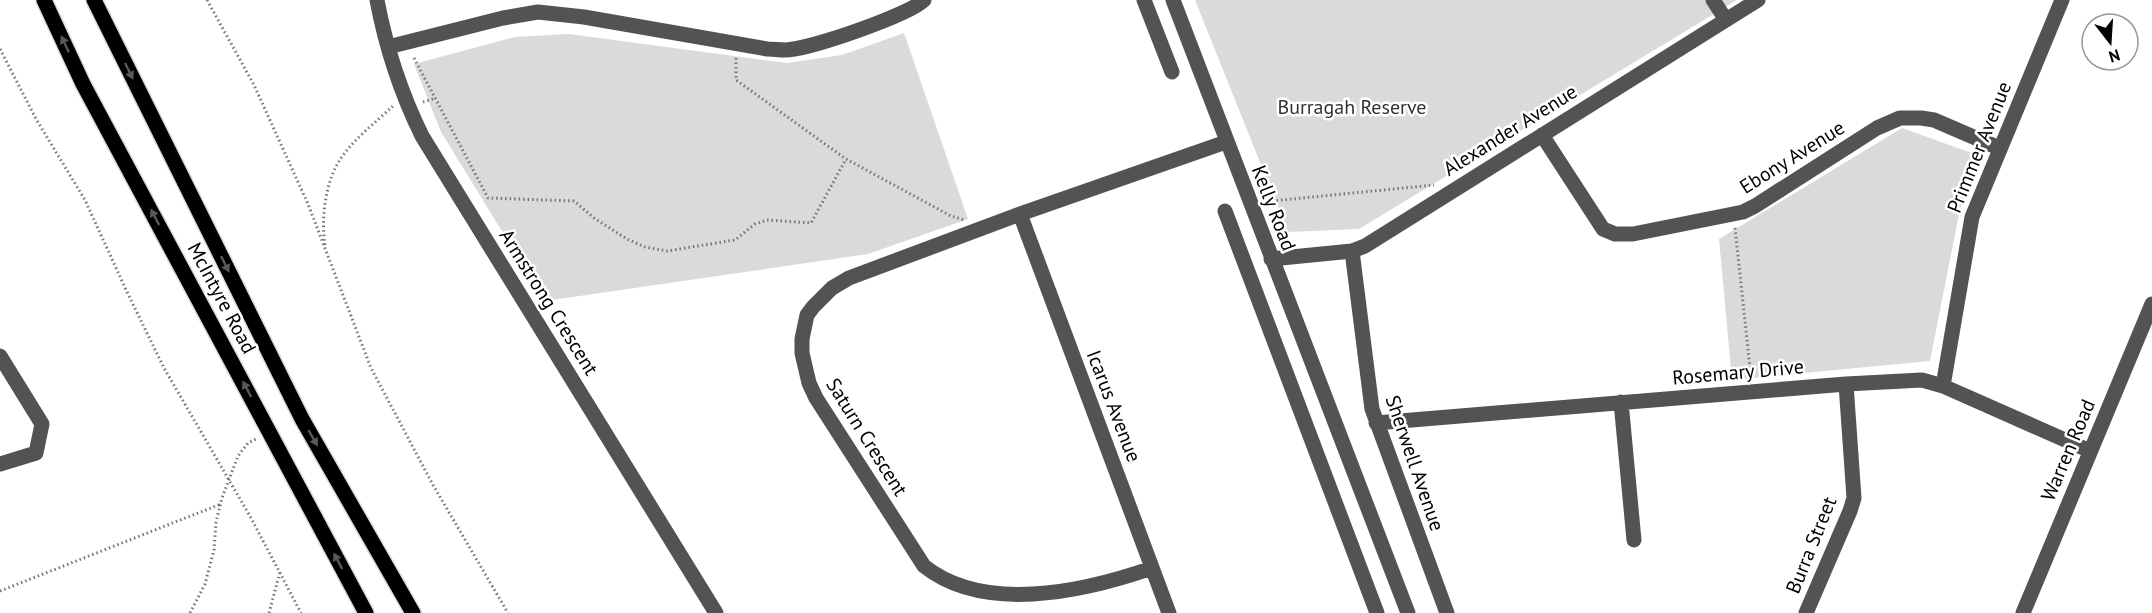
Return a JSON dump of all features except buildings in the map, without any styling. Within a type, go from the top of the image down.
[{"type":"main road","name":"McIntyre Road","points":[[44,0],[83,84],[366,613]]},
{"type":"main road","name":"McIntyre Road","points":[[94,0],[302,419],[412,613]]},
{"type":"street","name":"Armstrong Crescent","points":[[377,0],[388,47],[404,96],[435,158],[716,613]]},
{"type":"street","points":[[388,47],[503,18],[538,12],[584,17],[736,44],[786,50],[853,31],[912,8],[924,0]]},
{"type":"street","points":[[1144,0],[1172,72]]},
{"type":"street","name":"Kelly Road","points":[[1173,0],[1408,613]]},
{"type":"street","points":[[1713,0],[1725,20]]},
{"type":"street","name":"Alexander Avenue","points":[[1271,259],[1352,251],[1365,246],[1758,0]]},
{"type":"street","name":"Primmer Avenue","points":[[1944,386],[1972,217],[2062,0]]},
{"type":"street","name":"Ebony Avenue","points":[[1542,135],[1603,229],[1615,234],[1633,234],[1734,214],[1755,206],[1877,128],[1900,118],[1934,120],[1999,148]]},
{"type":"street","name":"Saturn Crescent","points":[[1152,567],[1049,603],[1028,608],[1011,609],[989,606],[951,592],[924,567],[816,398],[803,364],[802,339],[807,315],[821,297],[849,278],[1020,214],[1226,142]]},
{"type":"street","points":[[1225,211],[1377,613]]},
{"type":"street","name":"Icarus Avenue","points":[[1020,214],[1169,613]]},
{"type":"street","name":"Sherwell Avenue","points":[[1352,251],[1368,384],[1376,423],[1447,613]]},
{"type":"street","name":"Warren Road","points":[[2023,613],[2090,451],[2146,334],[2152,304]]},
{"type":"street","points":[[0,356],[42,424],[36,453],[0,464]]},
{"type":"street","name":"Rosemary Drive","points":[[1376,423],[1846,384],[1922,380],[1944,386],[2090,451]]},
{"type":"street","name":"Burra Street","points":[[1806,613],[1854,498],[1846,384]]},
{"type":"street","points":[[1621,402],[1634,540]]},
{"type":"street","points":[[1311,440],[1338,430]]},
{"type":"path","points":[[207,0],[254,85],[308,204],[371,368],[433,485],[508,613]]},
{"type":"path","points":[[736,44],[736,80],[846,159],[951,216],[975,222],[985,228]]},
{"type":"path","points":[[0,49],[36,119],[85,200],[164,368],[229,480],[301,613]]},
{"type":"path","points":[[414,58],[488,198],[574,201],[594,218],[627,239],[645,247],[667,251],[735,240],[755,224],[767,220],[811,223],[846,159]]},
{"type":"path","points":[[326,253],[323,212],[338,163],[354,143],[404,96]]},
{"type":"path","points":[[420,103],[436,98]]},
{"type":"path","points":[[1272,201],[1466,182]]},
{"type":"path","points":[[1734,214],[1752,392]]},
{"type":"path","points":[[190,613],[205,584],[214,550],[216,522],[238,456],[248,443],[259,438],[254,430]]},
{"type":"path","points":[[0,591],[221,504]]},
{"type":"path","points":[[269,613],[280,572]]},
{"type":"green space","name":"Burragah Reserve","points":[[1195,0],[1737,0],[1359,229],[1288,232]]},
{"type":"green space","points":[[904,33],[968,219],[868,254],[545,301],[441,132],[414,64],[515,37],[569,34],[787,63],[842,55]]},
{"type":"green space","points":[[1902,128],[1980,156],[1960,209],[1930,361],[1732,380],[1719,239]]}]
